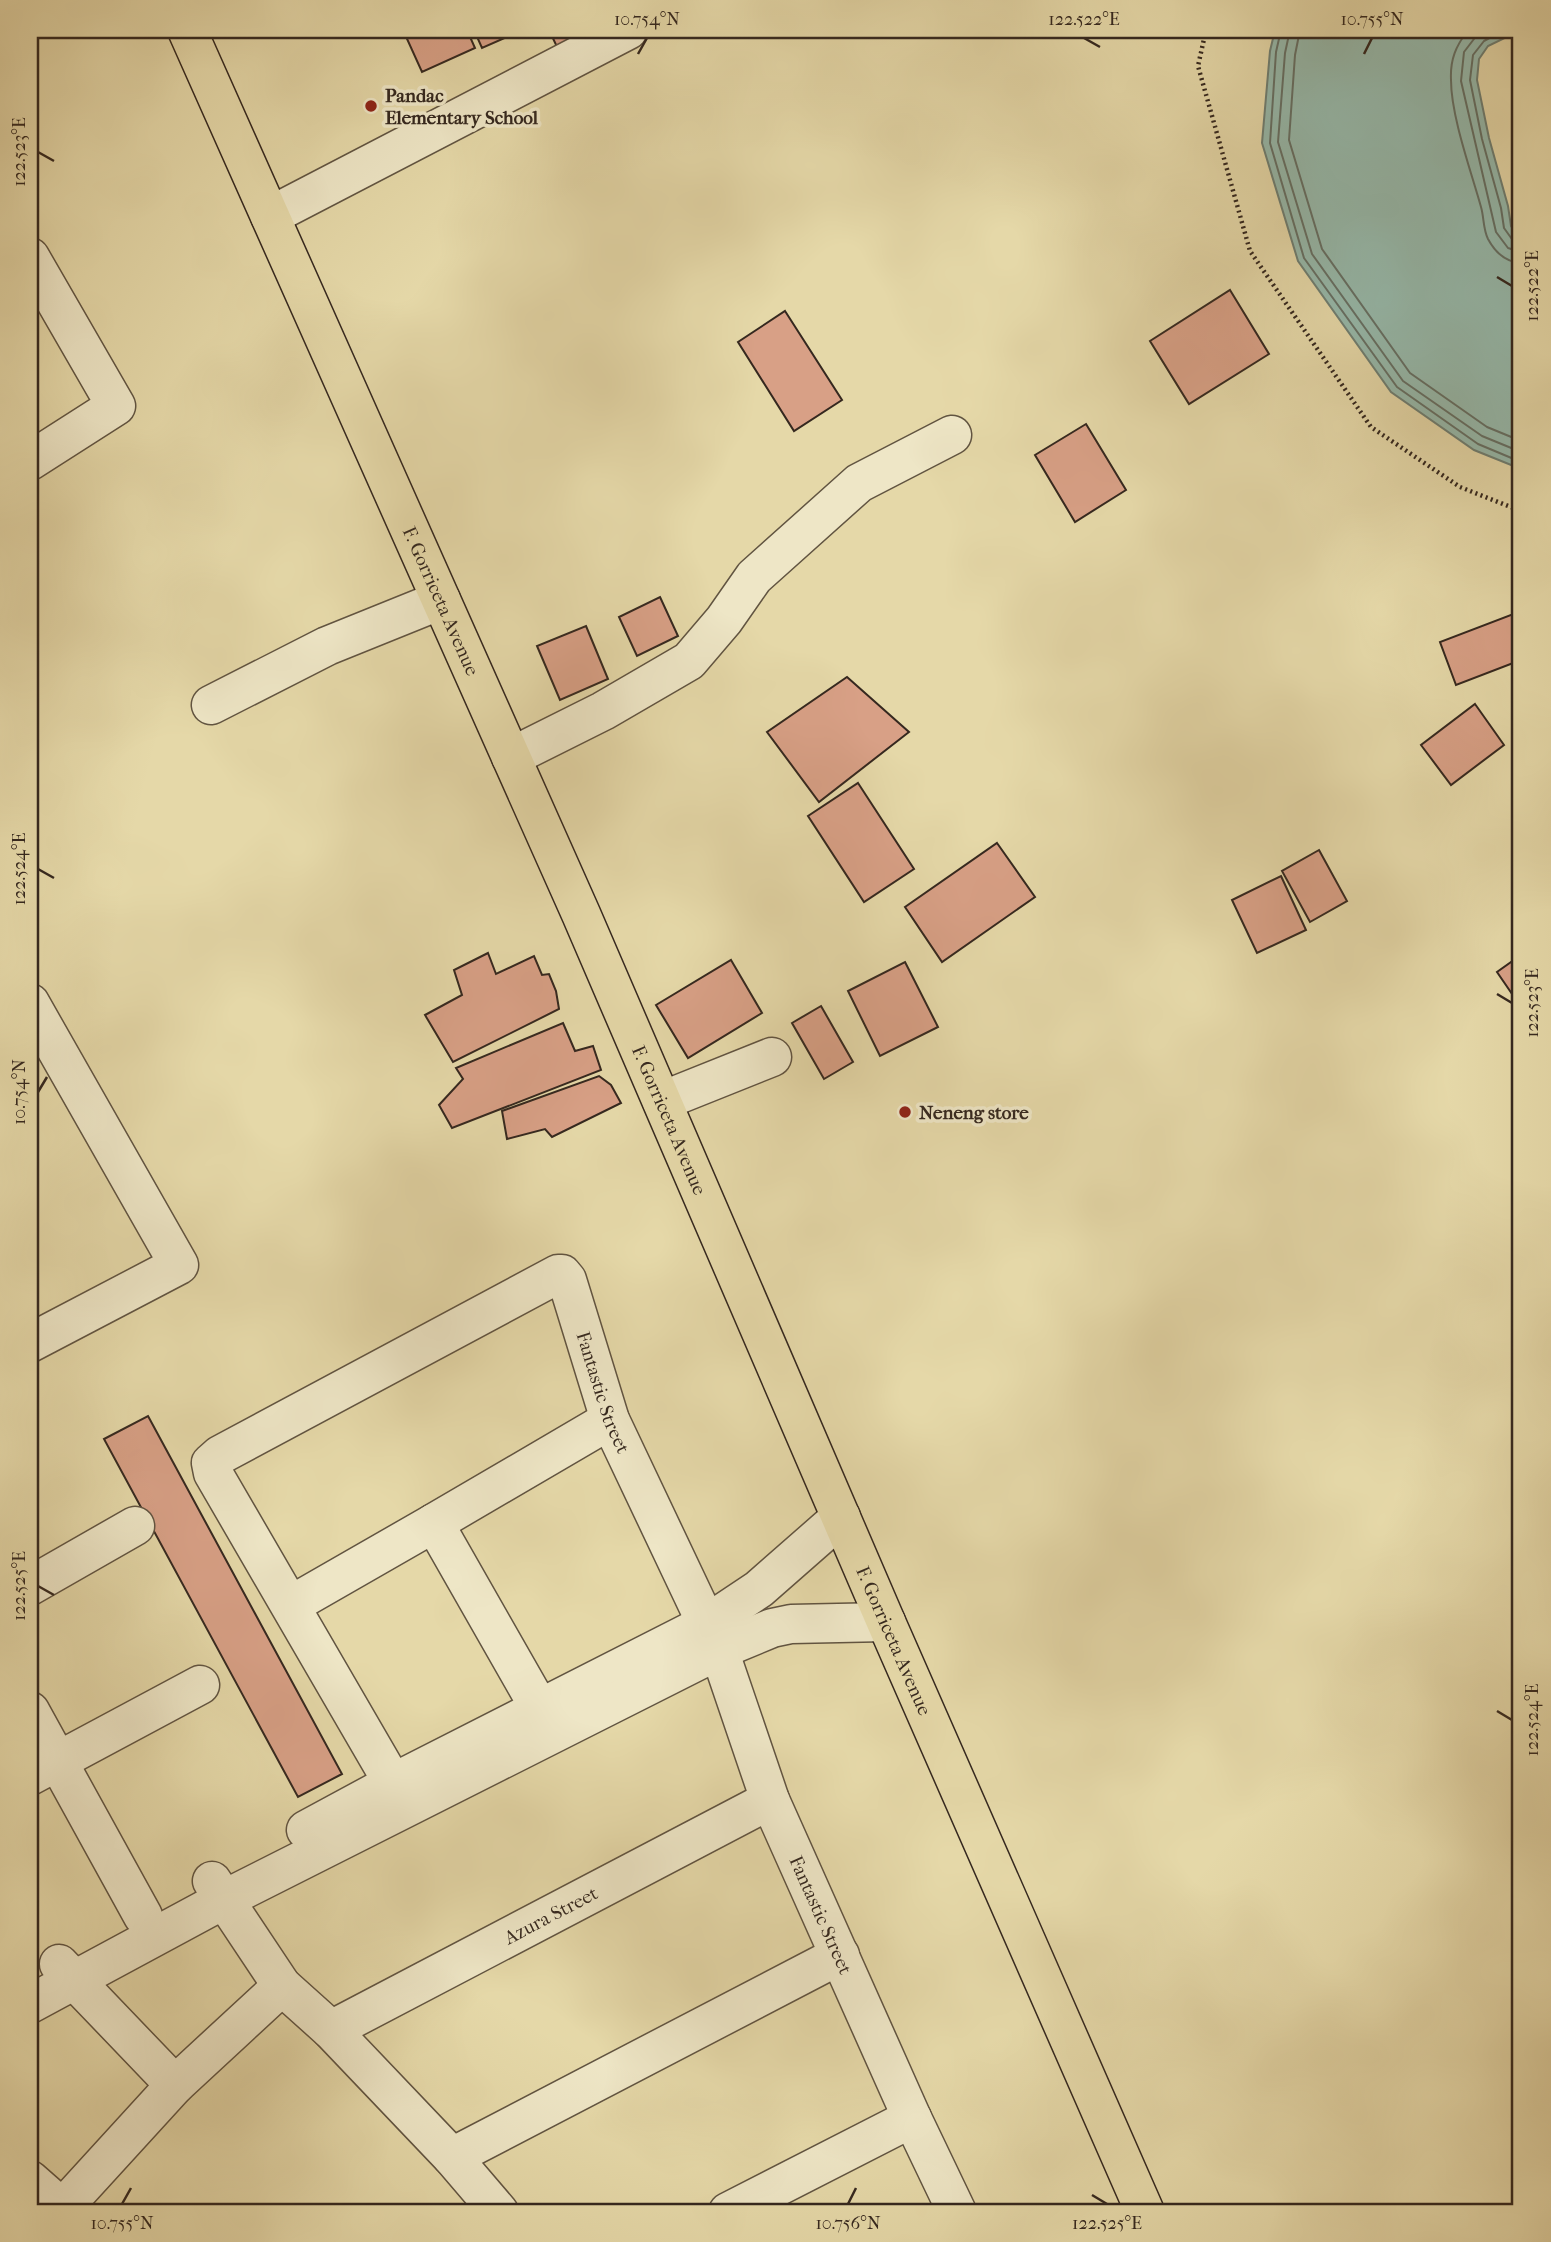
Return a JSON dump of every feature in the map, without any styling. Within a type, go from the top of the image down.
[{"type":"main road","name":"F. Gorriceta Avenue","points":[[187,30],[511,757],[1145,2212]]},
{"type":"street","points":[[270,216],[628,30]]},
{"type":"street","points":[[30,257],[116,406],[30,461]]},
{"type":"street","points":[[511,757],[603,711],[689,661],[724,620],[754,577],[859,483],[952,435]]},
{"type":"street","points":[[211,705],[327,646],[441,600]]},
{"type":"street","points":[[30,1003],[179,1265],[30,1343]]},
{"type":"street","points":[[662,1101],[772,1057]]},
{"type":"street","name":"Fantastic Street","points":[[393,1783],[213,1473],[211,1463],[220,1455],[562,1274],[567,1280],[610,1420],[714,1636],[770,1800],[912,2118],[957,2212]]},
{"type":"street","points":[[291,1605],[610,1420]]},
{"type":"street","points":[[54,1975],[714,1636],[759,1589],[841,1517]]},
{"type":"street","points":[[434,1523],[540,1709]]},
{"type":"street","points":[[30,1586],[135,1526]]},
{"type":"street","points":[[30,2004],[54,1975],[143,1916],[217,1891],[393,1783],[540,1709],[714,1636],[791,1624],[886,1622]]},
{"type":"street","points":[[45,1769],[200,1685]]},
{"type":"street","points":[[30,1711],[45,1769],[143,1916]]},
{"type":"street","name":"Azura Street","points":[[331,2030],[770,1800]]},
{"type":"street","points":[[217,1891],[282,1986],[331,2030],[452,2157],[499,2212]]},
{"type":"street","points":[[452,2157],[840,1955]]},
{"type":"street","points":[[54,1975],[175,2085]]},
{"type":"street","points":[[30,2180],[61,2210],[175,2085],[282,1986]]},
{"type":"street","points":[[728,2212],[912,2118]]},
{"type":"path","points":[[1206,30],[1198,66],[1250,251],[1371,427],[1460,487],[1521,511]]},
{"type":"water","points":[[1275,30],[1521,30],[1488,46],[1479,59],[1477,80],[1511,226],[1521,240],[1521,469],[1474,450],[1391,392],[1298,261],[1262,143],[1270,51]]},
{"type":"building","points":[[403,30],[467,30],[475,48],[422,72]]},
{"type":"building","points":[[474,30],[523,30],[482,48]]},
{"type":"building","points":[[549,30],[601,30],[558,49]]},
{"type":"building","points":[[1230,290],[1269,354],[1189,404],[1150,341]]},
{"type":"building","points":[[785,311],[842,400],[794,431],[738,342]]},
{"type":"building","points":[[1086,424],[1126,490],[1075,522],[1035,455]]},
{"type":"building","points":[[660,597],[678,636],[637,656],[619,617]]},
{"type":"building","points":[[1516,613],[1521,628],[1521,660],[1456,685],[1440,642]]},
{"type":"building","points":[[586,626],[608,679],[560,700],[537,646]]},
{"type":"building","points":[[847,677],[909,732],[819,802],[767,732]]},
{"type":"building","points":[[1475,704],[1504,745],[1451,785],[1421,745]]},
{"type":"building","points":[[858,783],[914,869],[864,902],[808,816]]},
{"type":"building","points":[[997,843],[1035,897],[942,962],[905,907]]},
{"type":"building","points":[[1319,850],[1347,901],[1310,922],[1282,871]]},
{"type":"building","points":[[1281,876],[1306,930],[1257,953],[1232,900]]},
{"type":"building","points":[[488,953],[496,974],[534,956],[542,975],[549,974],[559,1009],[453,1062],[425,1015],[462,995],[454,970]]},
{"type":"building","points":[[1521,955],[1521,1007],[1497,972]]},
{"type":"building","points":[[731,960],[762,1013],[688,1058],[656,1005]]},
{"type":"building","points":[[905,962],[938,1027],[880,1056],[848,991]]},
{"type":"building","points":[[821,1006],[853,1062],[824,1079],[792,1023]]},
{"type":"building","points":[[563,1023],[575,1051],[593,1046],[601,1070],[452,1128],[439,1105],[463,1079],[456,1068]]},
{"type":"building","points":[[599,1076],[611,1085],[621,1103],[552,1137],[545,1129],[507,1139],[502,1111]]},
{"type":"building","points":[[148,1416],[342,1774],[298,1797],[104,1439]]},
{"type":"place","name":"Pandac Elementary School","points":[[371,106]]},
{"type":"place","name":"Neneng store","points":[[905,1112]]}]
